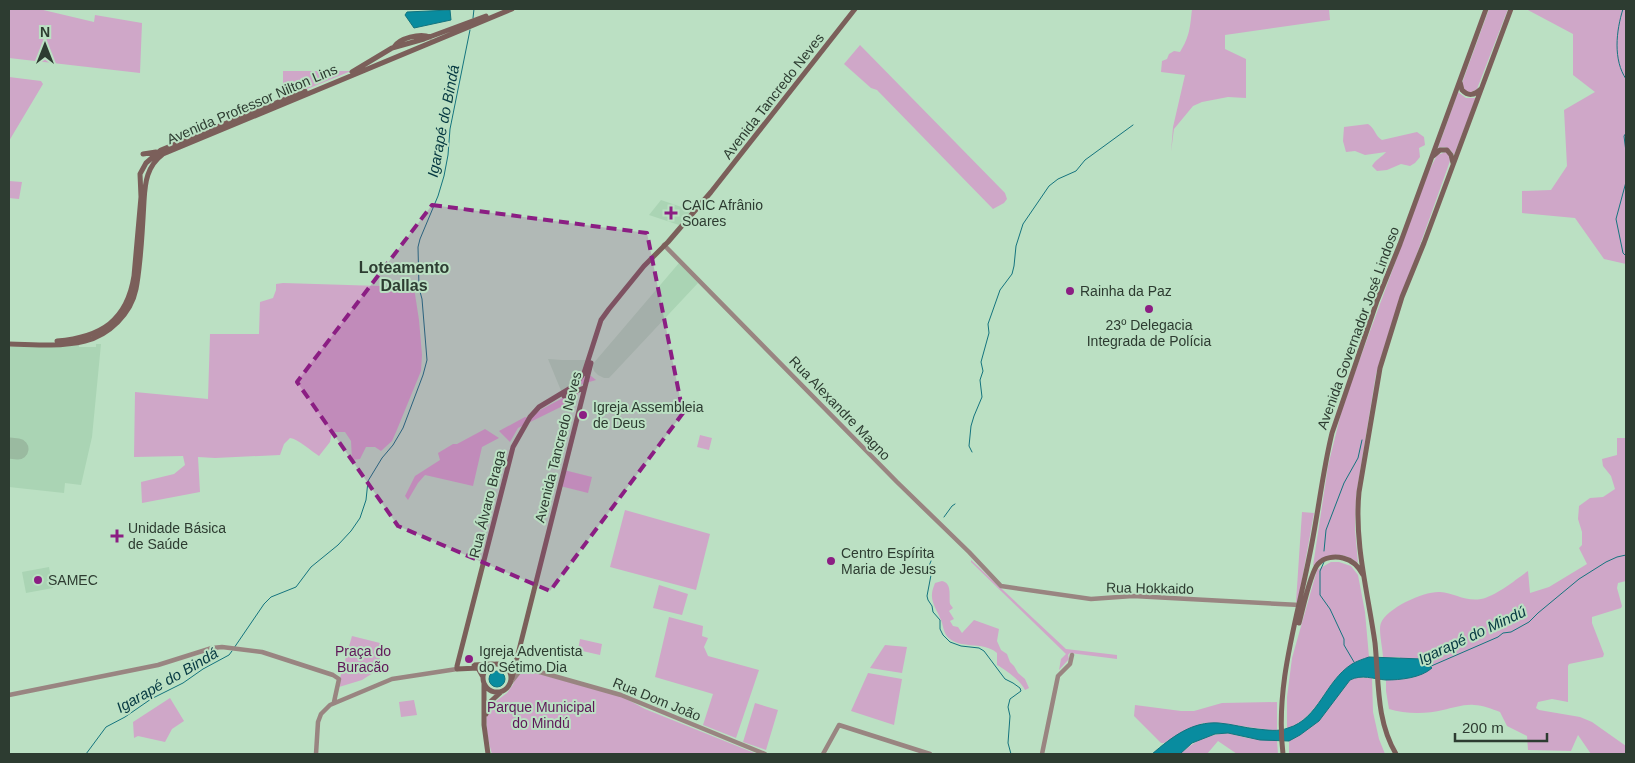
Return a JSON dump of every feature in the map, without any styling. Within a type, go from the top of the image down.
[{"type":"main road","name":"Avenida Professor Nilton Lins","points":[[9,343],[71,341],[95,338],[113,326],[128,310],[134,296],[140,256],[145,184],[151,166],[156,159],[174,149],[395,58],[503,9]]},
{"type":"main road","name":"Avenida Professor Nilton Lins","points":[[71,341],[87,336],[113,322],[121,314],[127,303],[134,276],[141,197],[140,174],[146,163],[161,150],[353,71],[383,52],[512,9]]},
{"type":"main road","name":"Avenida Tancredo Neves","points":[[511,680],[584,388],[604,321],[641,274],[711,192],[855,9]]},
{"type":"main road","name":"Avenida Governador José Lindoso","points":[[1283,751],[1282,713],[1285,671],[1300,605],[1332,433],[1377,301],[1432,158],[1486,9]]},
{"type":"main road","points":[[1392,754],[1380,713],[1375,644],[1364,580],[1358,505],[1380,368],[1402,297],[1511,9]]},
{"type":"main road","points":[[393,48],[395,58]]},
{"type":"main road","points":[[383,52],[387,61]]},
{"type":"main road","points":[[1460,81],[1462,90],[1468,94],[1472,95],[1481,89]]},
{"type":"main road","points":[[1432,158],[1440,150],[1446,149],[1450,152],[1453,164]]},
{"type":"main road","points":[[143,154],[151,154],[161,150]]},
{"type":"main road","name":"Avenida Tancredo Neves","points":[[584,373],[601,320],[626,286],[666,244]]},
{"type":"main road","name":"Rua Álvaro Braga","points":[[457,669],[513,447],[530,417],[539,407],[552,401],[569,389],[584,373]]},
{"type":"main road","points":[[552,401],[584,388]]},
{"type":"main road","points":[[1294,629],[1298,624],[1314,571],[1321,562],[1328,558],[1337,557],[1351,561],[1362,572],[1364,580]]},
{"type":"main road","points":[[498,664],[508,669],[511,680],[508,688],[500,692],[489,703],[486,711],[489,754],[484,725],[483,680],[487,668],[498,664]]},
{"type":"main road","name":"Rua Dom João","points":[[457,669],[477,665],[498,664],[515,666]]},
{"type":"main road","points":[[464,668],[478,668],[490,690],[500,692]]},
{"type":"main road","points":[[1388,738],[1396,754]]},
{"type":"street","name":"Rua Alexandre Magno","points":[[666,244],[897,482],[1001,586]]},
{"type":"street","name":"Rua Hokkaido","points":[[1001,586],[1091,599],[1134,596],[1300,605]]},
{"type":"street","points":[[9,695],[171,662],[212,648],[233,648],[262,652],[334,675],[339,679],[334,702]]},
{"type":"street","points":[[1042,754],[1058,676],[1070,664],[1072,655]]},
{"type":"street","name":"Rua Dom João","points":[[515,666],[539,671],[621,695],[765,754]]},
{"type":"street","points":[[316,754],[319,718],[326,708],[334,702],[392,679],[457,669]]},
{"type":"street","name":"Rua Dom João","points":[[511,680],[519,672],[539,671]]},
{"type":"street","points":[[823,754],[839,725],[930,754]]},
{"type":"highlighted area","points":[[432,205],[647,233],[683,413],[550,591],[398,526],[297,382]]},
{"type":"shaded area","name":"CAIC Afrânio Soares","points":[[661,200],[693,211],[679,225],[649,215]]},
{"type":"shaded area","points":[[679,263],[698,283],[609,378],[598,375],[592,365]]},
{"type":"shaded area","points":[[96,344],[101,344],[92,437],[81,485],[65,483],[64,493],[9,487],[9,347],[62,347],[79,345],[79,347],[96,347]]},
{"type":"shaded area","points":[[548,359],[587,360],[582,373],[562,393]]},
{"type":"shaded area","name":"SAMEC","points":[[49,567],[53,588],[26,593],[22,572]]},
{"type":"green space","points":[[9,9],[39,9],[94,22],[95,15],[142,23],[140,73],[9,58]]},
{"type":"green space","points":[[1192,9],[1329,9],[1330,20],[1225,35],[1225,49],[1246,59],[1246,98],[1228,97],[1202,102],[1193,106],[1174,129],[1171,152],[1173,127],[1185,75],[1161,72],[1162,61],[1167,59],[1169,54],[1174,51],[1180,52],[1189,31]]},
{"type":"green space","points":[[1489,9],[1508,9],[1477,89],[1470,93],[1463,90],[1462,83]]},
{"type":"green space","points":[[1526,9],[1626,9],[1626,264],[1604,259],[1575,218],[1522,213],[1522,191],[1551,190],[1567,166],[1564,110],[1595,92],[1573,75],[1573,34]]},
{"type":"green space","points":[[860,45],[1005,193],[1007,199],[1004,203],[993,209],[877,90],[871,88],[844,64]]},
{"type":"green space","points":[[283,71],[351,71],[283,99]]},
{"type":"green space","points":[[9,77],[41,81],[43,84],[9,141]]},
{"type":"green space","points":[[1458,92],[1466,98],[1476,98],[1454,155],[1447,148],[1438,148]]},
{"type":"green space","points":[[1368,124],[1382,140],[1417,132],[1424,137],[1425,145],[1419,148],[1420,157],[1410,166],[1401,164],[1387,170],[1377,171],[1372,166],[1386,152],[1365,155],[1355,151],[1346,152],[1343,141],[1344,127]]},
{"type":"green space","points":[[1446,152],[1450,161],[1389,332],[1376,374],[1356,496],[1355,529],[1358,563],[1346,556],[1335,555],[1323,558],[1313,566],[1328,466],[1343,405],[1428,173],[1437,155]]},
{"type":"green space","points":[[9,181],[22,182],[19,199],[9,198]]},
{"type":"green space","points":[[276,284],[412,287],[419,320],[422,355],[421,371],[392,441],[381,451],[375,447],[366,447],[360,459],[352,460],[351,441],[345,432],[332,432],[330,442],[319,456],[301,443],[290,438],[284,444],[280,455],[198,457],[200,492],[142,503],[141,482],[174,474],[185,465],[183,456],[134,457],[135,392],[208,399],[210,334],[259,334],[260,302],[273,298]]},
{"type":"green space","points":[[591,376],[596,380],[579,385],[577,399],[518,428],[510,442],[499,431],[525,417],[529,418],[576,391],[575,385],[583,377]]},
{"type":"green space","points":[[485,429],[499,438],[482,447],[473,486],[425,475],[408,500],[405,496],[415,476],[440,460],[438,453]]},
{"type":"green space","points":[[700,435],[712,438],[709,450],[697,447]]},
{"type":"green space","points":[[1617,438],[1626,438],[1626,581],[1618,583],[1617,588],[1622,606],[1621,608],[1592,617],[1592,623],[1604,654],[1603,657],[1569,664],[1568,702],[1552,699],[1538,702],[1536,708],[1580,717],[1592,722],[1626,746],[1626,754],[1591,754],[1578,735],[1571,751],[1528,750],[1527,736],[1507,726],[1500,712],[1487,707],[1466,705],[1423,713],[1409,713],[1389,709],[1386,680],[1394,679],[1400,657],[1383,658],[1380,630],[1381,623],[1385,617],[1398,606],[1416,597],[1433,592],[1476,600],[1481,599],[1493,595],[1528,571],[1530,593],[1549,587],[1587,564],[1579,548],[1582,545],[1582,532],[1578,519],[1579,506],[1590,498],[1603,497],[1615,489],[1611,476],[1603,466],[1602,459],[1617,455]]},
{"type":"green space","points":[[564,470],[592,477],[588,493],[560,486]]},
{"type":"green space","points":[[625,510],[710,534],[696,590],[610,567]]},
{"type":"green space","points":[[1302,512],[1314,513],[1298,602],[1296,602]]},
{"type":"green space","points":[[971,560],[1066,649],[1117,655],[1117,659],[1070,653],[1068,655],[1069,659],[1059,670],[1061,659],[1066,654]]},
{"type":"green space","points":[[1331,562],[1339,562],[1351,566],[1358,575],[1365,612],[1369,657],[1355,662],[1342,672],[1308,716],[1287,729],[1287,697],[1292,658],[1317,570]]},
{"type":"green space","points":[[942,581],[949,587],[950,604],[953,608],[949,611],[954,619],[950,621],[953,626],[958,627],[962,633],[974,620],[999,629],[997,641],[1001,650],[1007,654],[1010,662],[1025,679],[1029,688],[1025,690],[1017,679],[997,665],[997,653],[991,649],[957,643],[946,635],[932,597],[935,583]]},
{"type":"green space","points":[[659,585],[688,594],[682,615],[653,608]]},
{"type":"green space","points":[[669,617],[703,626],[702,636],[708,638],[704,647],[708,656],[759,670],[736,738],[703,725],[713,694],[655,677]]},
{"type":"green space","name":"Praça do Buracão","points":[[352,636],[380,643],[383,648],[376,671],[362,680],[339,687],[338,685]]},
{"type":"green space","points":[[580,639],[602,644],[600,655],[578,650]]},
{"type":"green space","points":[[885,645],[907,647],[902,673],[870,668]]},
{"type":"green space","name":"Parque Municipal do Mindú","points":[[532,672],[621,696],[645,709],[757,754],[492,754],[486,725],[488,707],[507,693],[517,676],[522,673]]},
{"type":"green space","points":[[868,673],[902,679],[894,725],[851,711]]},
{"type":"green space","points":[[1356,677],[1372,678],[1373,712],[1379,739],[1385,754],[1289,754],[1289,741],[1319,721],[1350,680]]},
{"type":"green space","points":[[170,698],[184,721],[172,729],[165,742],[138,736],[134,738],[133,722]]},
{"type":"green space","points":[[414,700],[417,715],[401,717],[399,702]]},
{"type":"green space","points":[[1277,702],[1277,731],[1218,723],[1203,723],[1184,731],[1164,743],[1161,743],[1134,716],[1135,705],[1194,711],[1222,703]]},
{"type":"green space","points":[[755,703],[778,710],[766,750],[743,742]]},
{"type":"green space","points":[[1228,733],[1247,738],[1277,741],[1278,754],[1237,754],[1218,741],[1207,754],[1180,754],[1202,739]]},
{"type":"water","points":[[450,10],[451,20],[414,28],[405,15],[407,12]]},
{"type":"water","points":[[1369,657],[1422,659],[1432,668],[1422,674],[1404,679],[1386,680],[1363,677],[1350,680],[1319,721],[1289,741],[1260,740],[1228,733],[1215,734],[1192,743],[1180,754],[1152,754],[1183,731],[1209,723],[1277,730],[1299,723],[1315,708],[1343,671],[1354,663]]},
{"type":"water","points":[[497,671],[503,673],[505,679],[503,685],[497,687],[491,685],[489,679],[491,673]]},
{"type":"waterway","name":"Igarapé do Bindá","points":[[473,18],[474,9]]},
{"type":"waterway","points":[[1623,9],[1617,36],[1617,54],[1626,79]]},
{"type":"waterway","name":"Igarapé do Bindá","points":[[234,648],[264,604],[271,597],[296,587],[311,567],[338,545],[351,531],[360,518],[366,500],[368,481],[403,428],[427,360],[422,299],[419,288],[418,247],[444,176],[450,129],[470,30]]},
{"type":"waterway","points":[[972,452],[969,446],[971,426],[982,397],[980,380],[983,371],[981,362],[989,333],[988,324],[1000,290],[1012,274],[1016,246],[1023,224],[1049,186],[1058,179],[1076,171],[1085,160],[1133,125]]},
{"type":"waterway","points":[[1626,133],[1624,136],[1626,152]]},
{"type":"waterway","points":[[1626,182],[1616,219],[1623,253],[1626,256]]},
{"type":"waterway","points":[[1324,551],[1326,530],[1344,483],[1358,458],[1362,440]]},
{"type":"waterway","points":[[944,517],[955,504]]},
{"type":"waterway","name":"Igarapé do Mindú","points":[[1429,667],[1498,637],[1503,633],[1511,632],[1529,622],[1579,579],[1606,562],[1626,555]]},
{"type":"waterway","points":[[931,561],[929,566],[931,575],[927,596],[933,612],[940,620],[940,629],[943,635],[950,642],[961,646],[979,648],[984,651],[1005,679],[1020,688],[1021,691],[1010,699],[1008,707],[1010,716],[1008,743],[1011,754]]},
{"type":"waterway","points":[[1324,562],[1320,571],[1320,595],[1330,609],[1344,639],[1344,645],[1354,662]]},
{"type":"waterway","name":"Igarapé do Bindá","points":[[86,754],[106,727],[125,717],[151,699],[183,683],[203,669],[229,655],[232,651]]},
{"type":"runway","points":[[9,448],[18,449]]},
{"type":"place","name":"CAIC Afrânio Soares","points":[[671,213]]},
{"type":"place","name":"Rainha da Paz","points":[[1070,291]]},
{"type":"place","name":"23º Delegacia Integrada de Polícia","points":[[1149,309]]},
{"type":"place","name":"Igreja Assembleia de Deus","points":[[583,415]]},
{"type":"place","name":"Unidade Básica de Saúde","points":[[117,536]]},
{"type":"place","name":"Centro Espírita Maria de Jesus","points":[[831,561]]},
{"type":"place","name":"SAMEC","points":[[38,580]]},
{"type":"place","name":"Igreja Adventista do Sétimo Dia","points":[[469,659]]},
{"type":"district","name":"Loteamento Dallas","points":[[404,276]]}]
